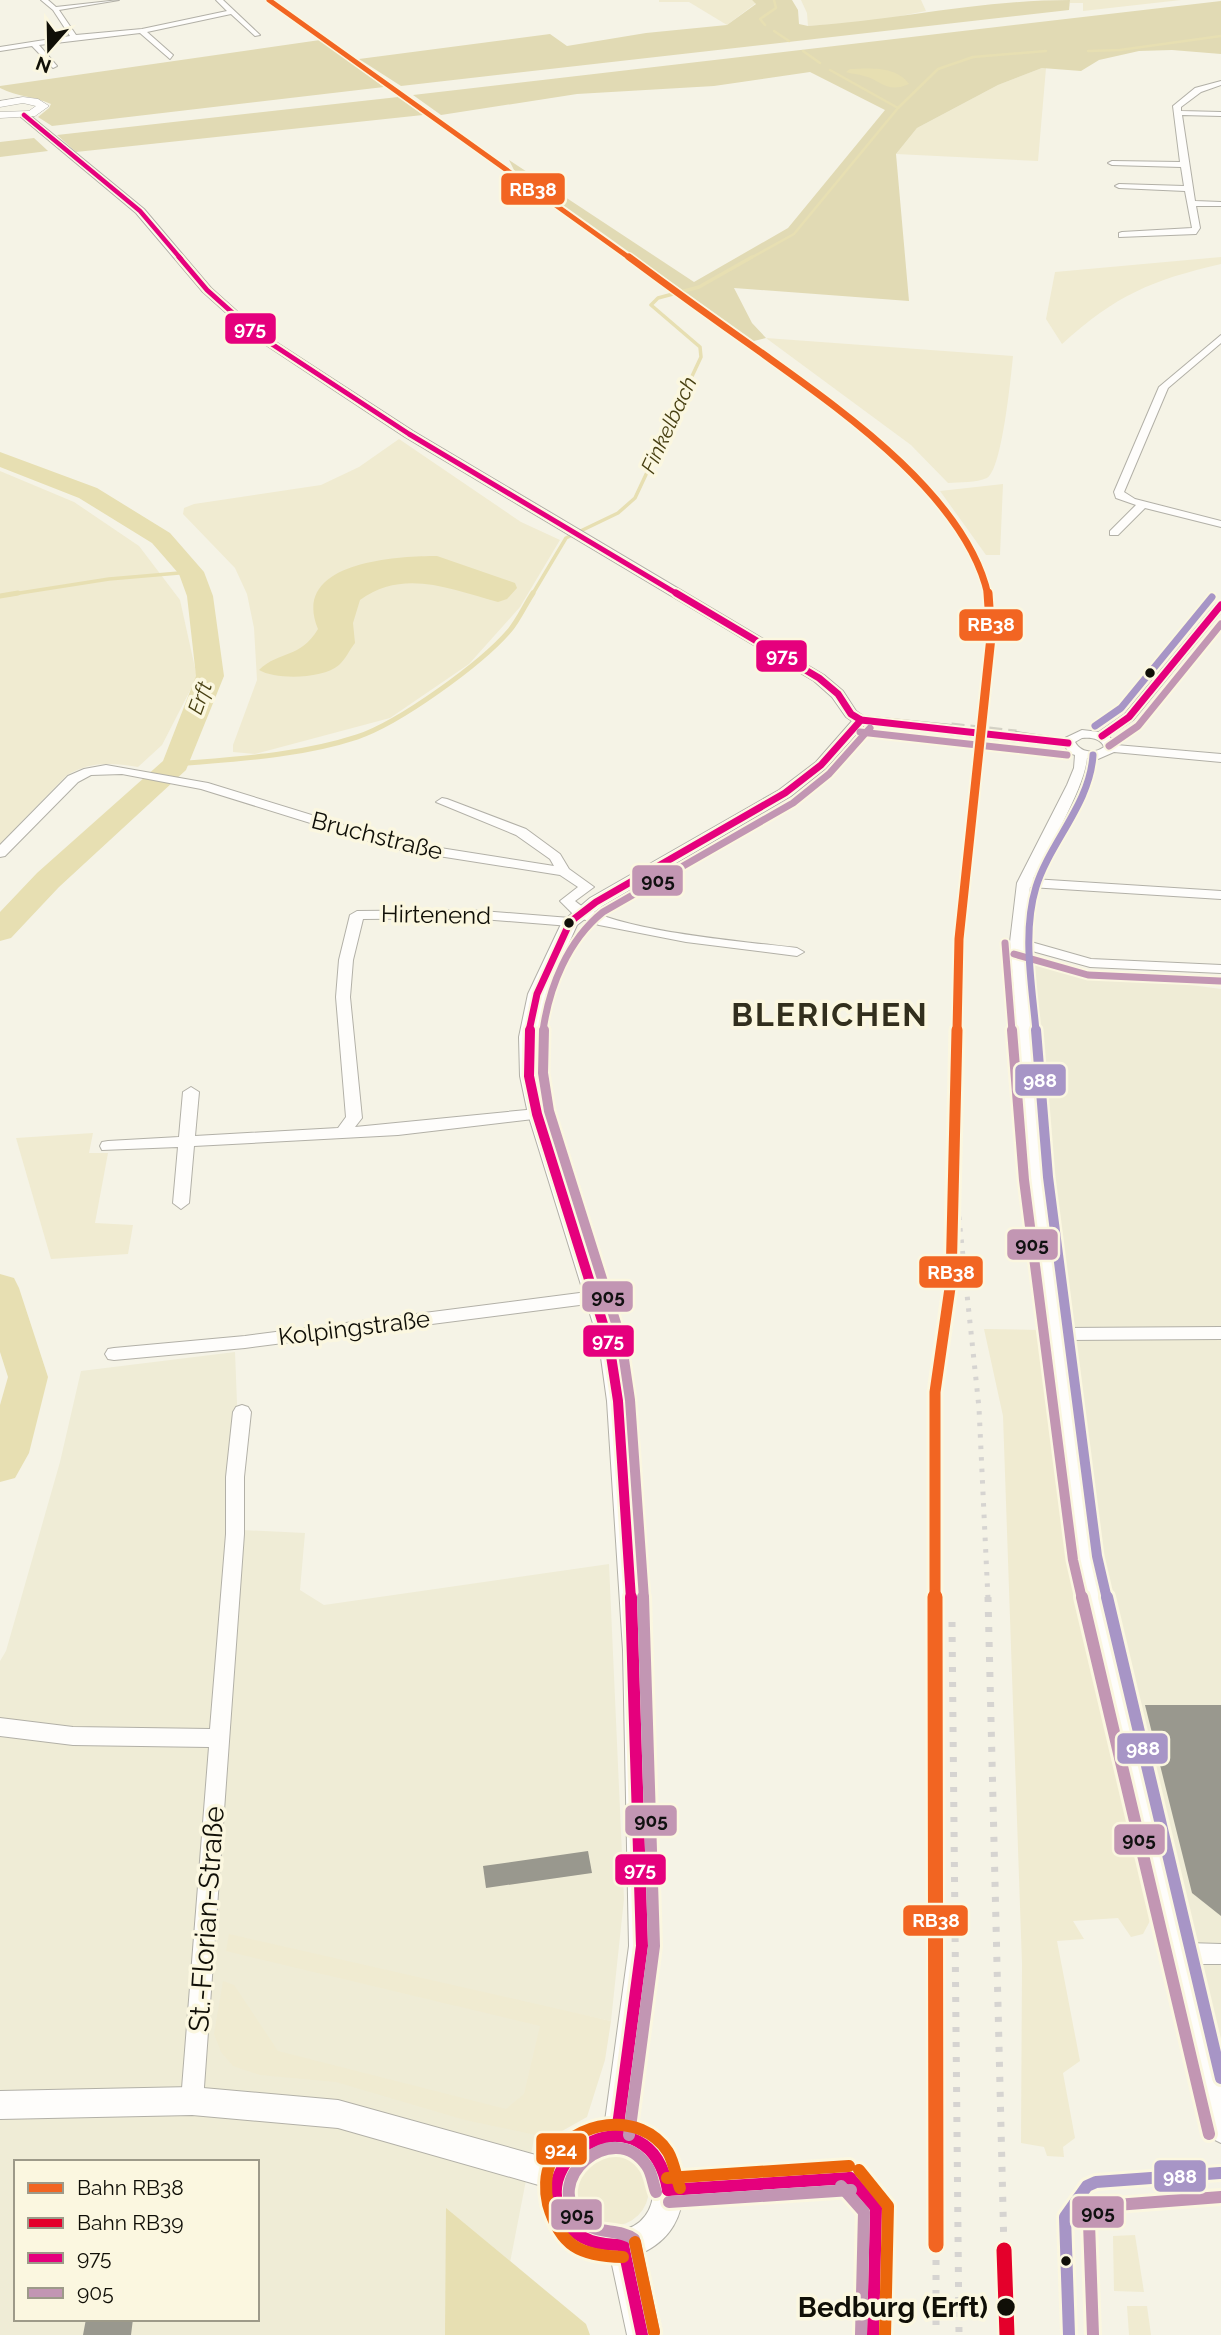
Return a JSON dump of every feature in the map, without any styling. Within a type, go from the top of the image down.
[{"type":"main road","points":[[0,92],[6,102],[33,101],[44,106],[28,119],[0,115]]},
{"type":"street","points":[[44,0],[55,9],[74,37]]},
{"type":"street","points":[[55,9],[116,0]]},
{"type":"street","points":[[219,0],[257,35]]},
{"type":"street","points":[[0,50],[74,37],[142,31],[232,12]]},
{"type":"street","points":[[142,31],[170,57]]},
{"type":"street","points":[[34,44],[53,66]]},
{"type":"street","points":[[1122,235],[1193,232],[1196,228],[1177,106],[1189,95],[1221,83]]},
{"type":"street","points":[[1176,113],[1221,114]]},
{"type":"street","points":[[28,119],[140,211],[212,296],[255,333],[399,428],[819,678],[838,694],[851,714],[861,720],[951,729]]},
{"type":"street","points":[[1112,163],[1185,165]]},
{"type":"street","points":[[1119,186],[1188,189]]},
{"type":"street","points":[[1192,203],[1221,204]]},
{"type":"street","points":[[1221,338],[1164,387],[1119,492],[1120,496],[1143,504],[1221,524]]},
{"type":"street","points":[[1114,533],[1143,504]]},
{"type":"street","points":[[1102,736],[1129,717],[1221,605]]},
{"type":"street","points":[[617,2133],[642,1946],[635,1650],[618,1401],[609,1343],[537,1114],[529,1076],[528,1037],[537,994],[575,917],[785,793],[821,765],[861,720]]},
{"type":"street","points":[[1068,743],[1071,737],[1082,733],[1102,736],[1111,748]]},
{"type":"street","points":[[1016,736],[1068,743]]},
{"type":"street","points":[[1068,743],[1073,751],[1081,754],[1101,755],[1111,748],[1221,758]]},
{"type":"street","points":[[1081,754],[1080,768],[1073,785],[1024,883],[1017,942],[1034,1159],[1054,1334],[1085,1558],[1221,2131]]},
{"type":"street","name":"Bruchstraße","points":[[0,853],[73,779],[106,768],[193,783],[394,845],[564,872]]},
{"type":"street","points":[[442,802],[522,832],[555,857],[564,872],[587,887],[567,901],[575,917]]},
{"type":"street","points":[[1024,883],[1221,895]]},
{"type":"street","name":"Hirtenend","points":[[344,1132],[354,1118],[343,997],[346,960],[357,915],[575,917]]},
{"type":"street","points":[[575,917],[687,938],[797,952]]},
{"type":"street","points":[[1017,942],[1090,963],[1221,969]]},
{"type":"street","points":[[181,1203],[191,1091]]},
{"type":"street","points":[[108,1146],[398,1130],[537,1114]]},
{"type":"street","name":"Kolpingstraße","points":[[114,1354],[246,1342],[594,1297]]},
{"type":"street","points":[[1054,1334],[1221,1333]]},
{"type":"street","name":"St.-Florian-Straße","points":[[192,2101],[235,1534],[235,1477],[242,1412]]},
{"type":"street","points":[[0,1727],[73,1736],[219,1738]]},
{"type":"street","points":[[1179,1953],[1221,1954]]},
{"type":"street","points":[[0,2105],[192,2101],[338,2114],[558,2176]]},
{"type":"street","points":[[617,2133],[639,2140],[652,2150],[664,2168],[668,2190],[663,2213],[655,2226],[641,2239],[623,2245],[600,2245],[575,2232],[558,2202],[558,2176],[566,2158],[578,2144],[596,2135],[617,2133]]},
{"type":"street","points":[[623,2245],[642,2335]]},
{"type":"shaded area","points":[[659,0],[752,0],[756,3],[727,25],[689,2]]},
{"type":"shaded area","points":[[752,0],[792,0],[798,10],[799,24],[808,26],[1004,3],[1070,0],[1069,10],[401,86],[359,59],[550,34],[567,46],[646,33],[727,25],[756,4]]},
{"type":"shaded area","points":[[801,0],[921,0],[926,11],[875,21],[808,26],[807,13]]},
{"type":"shaded area","points":[[1070,0],[1181,0],[1083,11],[1083,3],[1070,3]]},
{"type":"shaded area","points":[[1221,1],[1221,54],[1172,50],[1139,51],[1099,60],[1081,71],[1042,68],[998,85],[917,128],[896,154],[909,301],[734,288],[752,323],[766,338],[754,341],[514,170],[509,160],[694,282],[788,228],[885,110],[810,72],[714,86],[577,94],[441,115],[413,95]]},
{"type":"shaded area","points":[[320,40],[384,87],[52,126],[38,117],[51,104],[0,88],[0,86]]},
{"type":"shaded area","points":[[1046,68],[1038,161],[896,154],[917,128],[998,85]]},
{"type":"shaded area","points":[[850,69],[890,71],[904,78],[909,84],[890,87],[862,75],[846,72]]},
{"type":"shaded area","points":[[398,97],[423,115],[76,152],[57,135]]},
{"type":"shaded area","points":[[34,138],[48,151],[0,157],[0,142]]},
{"type":"shaded area","points":[[1221,257],[1221,264],[1155,283],[1118,301],[1062,344],[1046,319],[1055,272]]},
{"type":"shaded area","points":[[766,338],[1013,356],[1005,422],[992,471],[983,480],[948,483],[911,445]]},
{"type":"shaded area","points":[[399,439],[521,522],[560,540],[520,607],[469,664],[390,718],[255,754],[233,752],[233,745],[257,680],[254,628],[247,594],[235,568],[183,514],[184,508],[194,504],[321,485],[359,467]]},
{"type":"shaded area","points":[[0,471],[74,502],[139,546],[180,600],[197,677],[162,745],[138,767],[101,764],[66,776],[0,844]]},
{"type":"shaded area","points":[[1003,484],[1000,555],[986,555],[940,491]]},
{"type":"shaded area","points":[[437,556],[515,583],[517,588],[507,599],[498,602],[428,584],[410,583],[376,590],[360,600],[353,623],[355,643],[332,670],[288,677],[259,670],[275,659],[297,650],[311,639],[318,629],[313,607],[319,589],[332,576],[374,561]]},
{"type":"shaded area","points":[[1025,963],[1221,989],[1221,2040],[1105,1573],[1069,1346]]},
{"type":"shaded area","points":[[93,1133],[89,1153],[108,1153],[95,1223],[133,1225],[128,1254],[51,1259],[16,1138]]},
{"type":"shaded area","points":[[984,1329],[1042,1330],[1059,1466],[1151,1919],[1143,1934],[1131,1937],[1118,1918],[1073,1921],[1084,1939],[1057,1941],[1080,2061],[1063,2073],[1075,2138],[1063,2147],[1064,2157],[1047,2156],[1044,2147],[1021,2143],[1022,1964],[1003,1416]]},
{"type":"shaded area","points":[[235,1352],[242,1530],[305,1533],[300,1590],[324,1605],[609,1564],[624,1899],[611,2021],[559,2010],[496,2335],[0,2335],[0,1661],[6,1651],[60,1462],[81,1371]]},
{"type":"shaded area","points":[[229,1934],[611,2021],[605,2060],[587,2117],[555,2135],[536,2135],[465,2120],[336,2082],[260,2075],[233,2066],[221,2052],[214,2034],[223,1981],[234,1985],[278,2051],[506,2109],[524,2094],[540,2026],[226,1951]]},
{"type":"shaded area","points":[[612,2152],[626,2155],[638,2163],[646,2175],[649,2189],[646,2203],[638,2215],[626,2223],[612,2226],[598,2223],[586,2215],[578,2203],[575,2189],[578,2175],[586,2163],[598,2155]]},
{"type":"shaded area","points":[[446,2208],[586,2324],[590,2335],[445,2335]]},
{"type":"shaded area","points":[[1135,2235],[1144,2292],[1114,2291],[1113,2236]]},
{"type":"shaded area","points":[[1127,2306],[1147,2306],[1151,2335],[1129,2335]]},
{"type":"building","points":[[1145,1705],[1221,1705],[1221,1916],[1192,1893]]},
{"type":"building","points":[[588,1851],[592,1873],[486,1888],[483,1866]]},
{"type":"building","points":[[86,2321],[133,2321],[131,2335],[83,2335]]},
{"type":"waterway","points":[[765,25],[760,19],[776,8],[774,0]]},
{"type":"waterway","points":[[774,31],[789,41]]},
{"type":"waterway","name":"Finkelbach","points":[[1088,51],[1120,50],[1221,36]]},
{"type":"waterway","points":[[803,51],[820,63]]},
{"type":"waterway","name":"Finkelbach","points":[[898,108],[938,69],[973,57],[1046,51]]},
{"type":"waterway","points":[[830,70],[898,108]]},
{"type":"waterway","name":"Finkelbach","points":[[749,259],[794,234],[898,108]]},
{"type":"waterway","name":"Finkelbach","points":[[532,595],[566,538],[618,513],[635,498],[701,357],[700,347],[651,305],[658,298],[699,287],[752,257]]},
{"type":"waterway","name":"Erft","points":[[0,459],[88,493],[161,538],[191,572],[200,596],[210,676],[176,764],[48,880],[0,931]]},
{"type":"waterway","points":[[7,595],[109,579],[191,572]]},
{"type":"waterway","points":[[0,596],[18,593]]},
{"type":"waterway","name":"Finkelbach","points":[[176,764],[290,753],[357,737],[374,730],[416,706],[480,659],[510,630],[533,593]]},
{"type":"waterway","name":"Erft","points":[[0,1288],[28,1377],[8,1453],[0,1466]]},
{"type":"tunnel","points":[[951,729],[1016,736]]},
{"type":"railway","points":[[954,1171],[979,1408],[988,1599]]},
{"type":"railway","points":[[988,1597],[1004,2250]]},
{"type":"railway","points":[[952,1622],[959,2335]]},
{"type":"railway","points":[[936,2245],[936,2335]]},
{"type":"rail line","name":"RB38","points":[[269,0],[843,411],[907,469],[947,514],[964,538],[987,589],[991,637],[959,939],[951,1281],[935,1392],[936,2245]]},
{"type":"rail line","name":"RB39","points":[[1004,2250],[1007,2335]]},
{"type":"transit line","name":"975","points":[[24,115],[140,211],[207,290],[255,333],[409,434],[819,678],[838,694],[851,714],[861,720],[1068,743]]},
{"type":"transit line","name":"988","points":[[1095,726],[1121,708],[1212,597]]},
{"type":"transit line","name":"975","points":[[1102,736],[1129,717],[1221,605]]},
{"type":"transit line","name":"905","points":[[1109,746],[1138,726],[1221,624]]},
{"type":"transit line","name":"975","points":[[617,2133],[642,1946],[635,1650],[618,1401],[609,1343],[537,1114],[529,1076],[528,1037],[537,994],[570,922],[596,902],[785,793],[821,765],[861,720]]},
{"type":"transit line","name":"905","points":[[629,2135],[654,1946],[647,1650],[630,1400],[621,1339],[549,1111],[543,1073],[542,1038],[554,987],[574,943],[587,925],[603,912],[793,803],[829,774],[870,728]]},
{"type":"transit line","name":"905","points":[[860,732],[1067,755]]},
{"type":"transit line","name":"988","points":[[1093,755],[1092,771],[1084,790],[1036,887],[1029,942],[1048,1177],[1097,1556],[1221,2078]]},
{"type":"transit line","name":"905","points":[[1005,943],[1024,1180],[1073,1560],[1209,2134]]},
{"type":"transit line","name":"905","points":[[1014,954],[1088,975],[1220,981]]},
{"type":"transit line","name":"924","points":[[623,2257],[593,2254],[575,2247],[554,2225],[545,2191],[551,2162],[568,2141],[593,2127],[620,2123],[647,2131],[668,2152],[680,2188]]},
{"type":"transit line","name":"975","points":[[623,2245],[591,2242],[573,2231],[561,2215],[557,2196],[559,2177],[567,2160],[582,2146],[602,2138],[637,2140],[657,2157],[668,2190]]},
{"type":"transit line","name":"905","points":[[654,2332],[634,2239],[622,2232],[599,2230],[584,2223],[577,2215],[569,2195],[572,2176],[582,2161],[598,2151],[616,2148],[633,2152],[648,2167],[656,2192]]},
{"type":"transit line","name":"924","points":[[667,2178],[849,2166]]},
{"type":"transit line","name":"924","points":[[859,2170],[888,2206],[885,2335]]},
{"type":"transit line","name":"988","points":[[1069,2335],[1065,2217],[1087,2186],[1096,2182],[1220,2173]]},
{"type":"transit line","name":"975","points":[[850,2178],[876,2208],[873,2335]]},
{"type":"transit line","name":"975","points":[[668,2190],[850,2178]]},
{"type":"transit line","name":"905","points":[[841,2186],[864,2212],[861,2335]]},
{"type":"transit line","name":"905","points":[[669,2202],[851,2190]]},
{"type":"transit line","name":"905","points":[[1093,2335],[1089,2223],[1103,2206],[1221,2197]]},
{"type":"transit line","name":"924","points":[[635,2242],[654,2332]]},
{"type":"transit line","name":"975","points":[[623,2245],[642,2335]]},
{"type":"place","name":"Bedburg (Erft)","points":[[1006,2307]]},
{"type":"district","name":"BLERICHEN","points":[[830,1015]]}]
